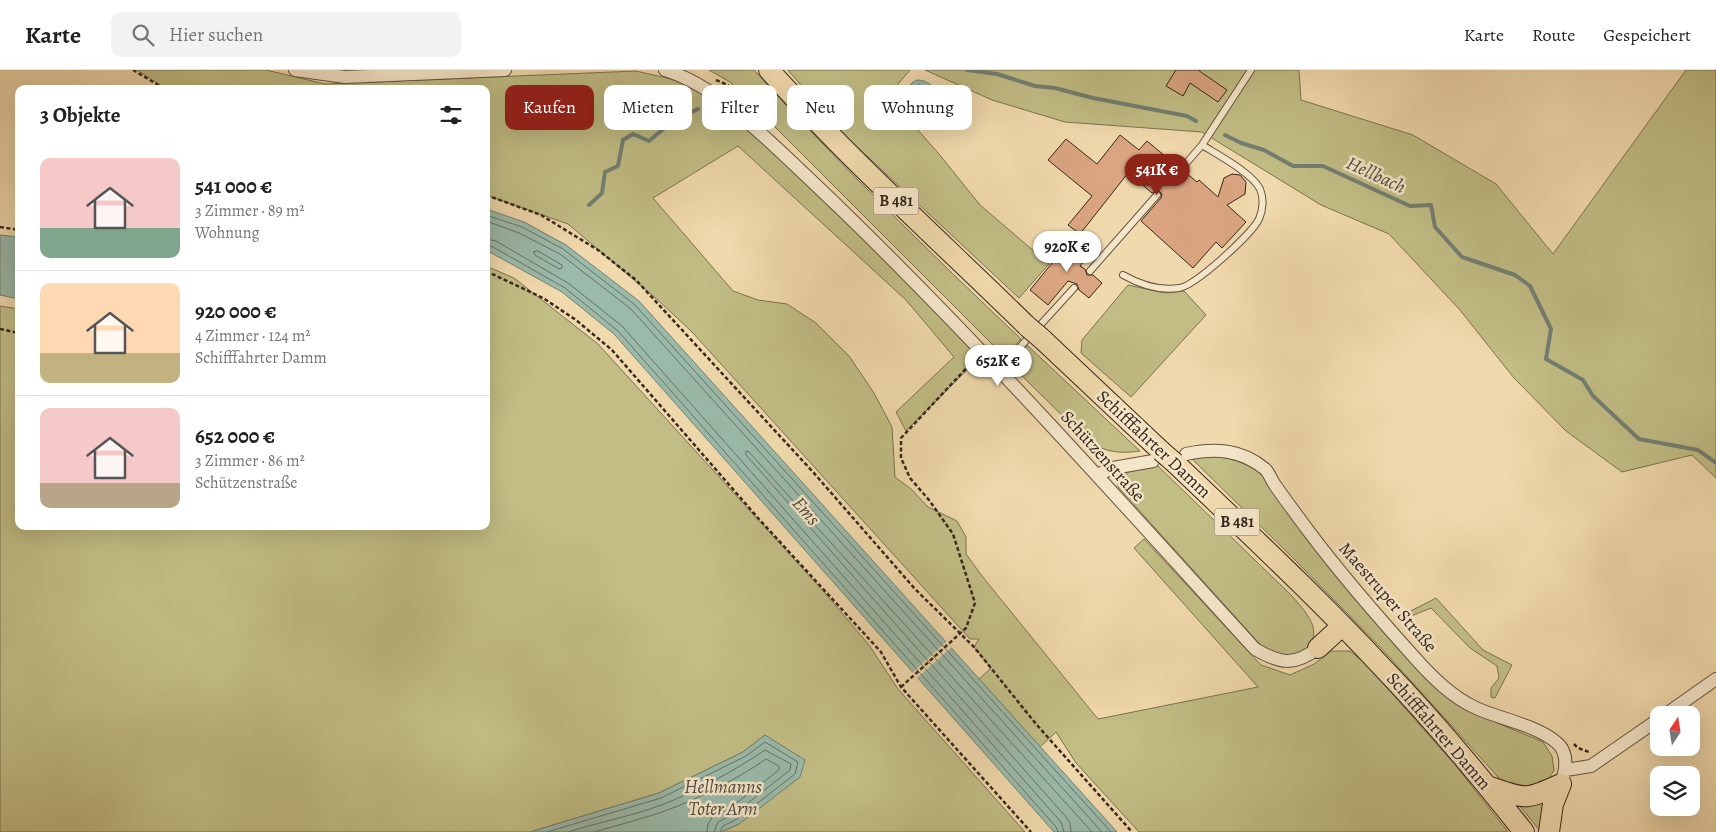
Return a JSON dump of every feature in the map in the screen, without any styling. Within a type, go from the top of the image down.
[{"type":"main road","name":"Schifffahrter Damm","points":[[769,70],[835,140],[913,217],[1169,457],[1342,626],[1431,720],[1524,832]]},
{"type":"main road","points":[[1318,648],[1342,626]]},
{"type":"main road","points":[[1487,786],[1517,796],[1530,798],[1564,777]]},
{"type":"main road","points":[[1549,832],[1553,804],[1564,777]]},
{"type":"street","points":[[294,70],[345,77],[505,70]]},
{"type":"street","name":"Schützenstraße","points":[[665,70],[684,76],[706,87],[727,103],[816,184],[1000,369],[1254,649],[1270,658],[1288,662],[1306,658],[1318,648]]},
{"type":"street","name":"Maestruper Straße","points":[[1097,475],[1113,468],[1207,450],[1225,450],[1243,456],[1266,470],[1312,535],[1373,611],[1417,660],[1452,694],[1476,708],[1539,732],[1557,742],[1565,754],[1564,777]]},
{"type":"street","points":[[1678,706],[1716,679]]},
{"type":"street","points":[[1564,777],[1591,766],[1650,725]]},
{"type":"lane","points":[[1182,168],[1202,145],[1250,70]]},
{"type":"lane","points":[[1123,275],[1134,281],[1159,288],[1179,288],[1189,285],[1206,273],[1258,221],[1263,204],[1259,187],[1248,177],[1202,145]]},
{"type":"lane","points":[[1090,271],[1157,195]]},
{"type":"lane","points":[[1000,369],[1074,288]]},
{"type":"path","points":[[133,70],[158,85]]},
{"type":"path","points":[[490,196],[541,215],[598,250],[636,280],[800,458],[915,589],[959,636],[974,647],[1036,724],[1132,832]]},
{"type":"path","points":[[0,227],[15,229]]},
{"type":"path","points":[[490,273],[543,298],[576,320],[612,350],[758,518],[881,652],[903,686],[1031,832]]},
{"type":"path","points":[[0,329],[15,332]]},
{"type":"path","points":[[903,686],[959,636],[971,618],[975,604],[953,534],[929,500],[910,478],[901,458],[901,438],[966,367],[983,352]]},
{"type":"path","points":[[1572,742],[1578,748],[1607,756]]},
{"type":"shaded area","points":[[137,70],[266,70],[325,84],[636,71],[680,81],[687,85],[604,85],[604,130],[692,130],[692,88],[702,94],[702,130],[749,130],[880,254],[979,358],[906,431],[896,412],[954,357],[906,300],[738,146],[653,198],[733,291],[758,300],[787,304],[816,323],[849,356],[874,393],[892,427],[895,477],[911,489],[928,507],[957,521],[966,537],[966,554],[1098,719],[1258,687],[1134,548],[1144,539],[1261,665],[1290,675],[1314,664],[1331,651],[1350,651],[1366,664],[1456,766],[1508,832],[1139,832],[1076,763],[1056,732],[1040,747],[979,679],[991,668],[974,647],[979,639],[970,639],[692,332],[660,302],[568,224],[490,196],[490,85],[160,85]]},
{"type":"shaded area","points":[[709,70],[754,70],[768,85],[733,85]]},
{"type":"shaded area","points":[[788,70],[910,70],[897,85],[864,85],[864,130],[918,130],[980,205],[1049,264],[1019,298],[839,130],[854,130],[854,85],[801,85]]},
{"type":"shaded area","points":[[925,70],[1299,70],[1301,100],[1413,135],[1496,184],[1553,254],[1686,70],[1716,70],[1716,478],[1692,455],[1622,472],[1566,431],[1514,378],[1460,310],[1389,234],[1321,205],[1202,132],[1065,122],[992,100],[972,91],[972,85],[958,85]]},
{"type":"shaded area","points":[[777,94],[787,105],[787,130],[811,130],[885,207],[1021,339],[1008,353],[1001,353],[777,129]]},
{"type":"shaded area","points":[[490,268],[514,278],[598,344],[824,592],[869,645],[898,689],[1025,832],[721,832],[739,824],[765,735],[743,752],[659,793],[530,832],[0,832],[0,306],[15,308],[15,530],[490,530]]},
{"type":"shaded area","points":[[1128,285],[1165,293],[1184,291],[1206,315],[1131,397],[1081,353],[1082,340]]},
{"type":"shaded area","points":[[1027,345],[1140,451],[1113,451],[1089,442],[1014,368],[1014,363]]},
{"type":"shaded area","points":[[1209,456],[1238,461],[1264,475],[1391,639],[1441,693],[1471,712],[1543,742],[1552,756],[1554,770],[1542,787],[1508,788],[1381,648],[1192,459]]},
{"type":"shaded area","points":[[1158,466],[1301,606],[1313,627],[1313,640],[1310,645],[1300,653],[1288,656],[1278,656],[1267,652],[1118,487],[1118,479],[1129,472]]},
{"type":"shaded area","points":[[1436,598],[1483,650],[1512,665],[1495,698],[1491,697],[1491,688],[1499,678],[1497,666],[1470,648],[1431,608],[1399,621],[1397,618]]},
{"type":"shaded area","points":[[1548,796],[1540,831],[1519,805]]},
{"type":"water","points":[[917,80],[931,85],[909,85]]},
{"type":"water","name":"Ems","points":[[490,210],[524,222],[566,245],[639,301],[1117,832],[1054,832],[614,334],[562,292],[490,252]]},
{"type":"water","points":[[0,235],[15,237],[15,298],[0,295]]},
{"type":"water","name":"Hellmanns Toter Arm","points":[[765,735],[805,760],[800,777],[739,824],[721,832],[530,832],[659,793],[743,752]]},
{"type":"pier","points":[[948,640],[953,646],[916,679],[911,674]]},
{"type":"building","points":[[1176,70],[1198,70],[1227,90],[1218,102],[1190,83],[1183,96],[1166,86]]},
{"type":"building","points":[[1120,135],[1139,150],[1147,141],[1177,166],[1179,172],[1185,172],[1197,182],[1199,180],[1218,197],[1224,178],[1232,174],[1240,175],[1246,182],[1245,194],[1227,205],[1246,222],[1222,248],[1216,242],[1193,268],[1141,221],[1161,198],[1162,194],[1158,190],[1152,193],[1128,173],[1080,234],[1068,225],[1092,196],[1048,160],[1066,139],[1097,164]]},
{"type":"building","points":[[1075,235],[1093,250],[1080,266],[1085,269],[1087,275],[1093,275],[1102,283],[1089,298],[1079,290],[1077,284],[1068,281],[1048,305],[1030,290]]},
{"type":"waterway","name":"Hellbach","points":[[967,70],[997,74],[1035,86],[1055,88],[1093,98],[1187,116],[1196,121]]},
{"type":"waterway","name":"Hellbach","points":[[589,205],[602,193],[605,172],[618,166],[623,140],[633,134],[649,141],[673,121],[698,109]]},
{"type":"waterway","name":"Hellbach","points":[[1225,135],[1241,143],[1264,150],[1293,166],[1323,166],[1410,206],[1431,205],[1435,227],[1462,257],[1515,275],[1530,286],[1551,329],[1546,359],[1583,380],[1593,396],[1639,439],[1698,450],[1716,463]]}]
